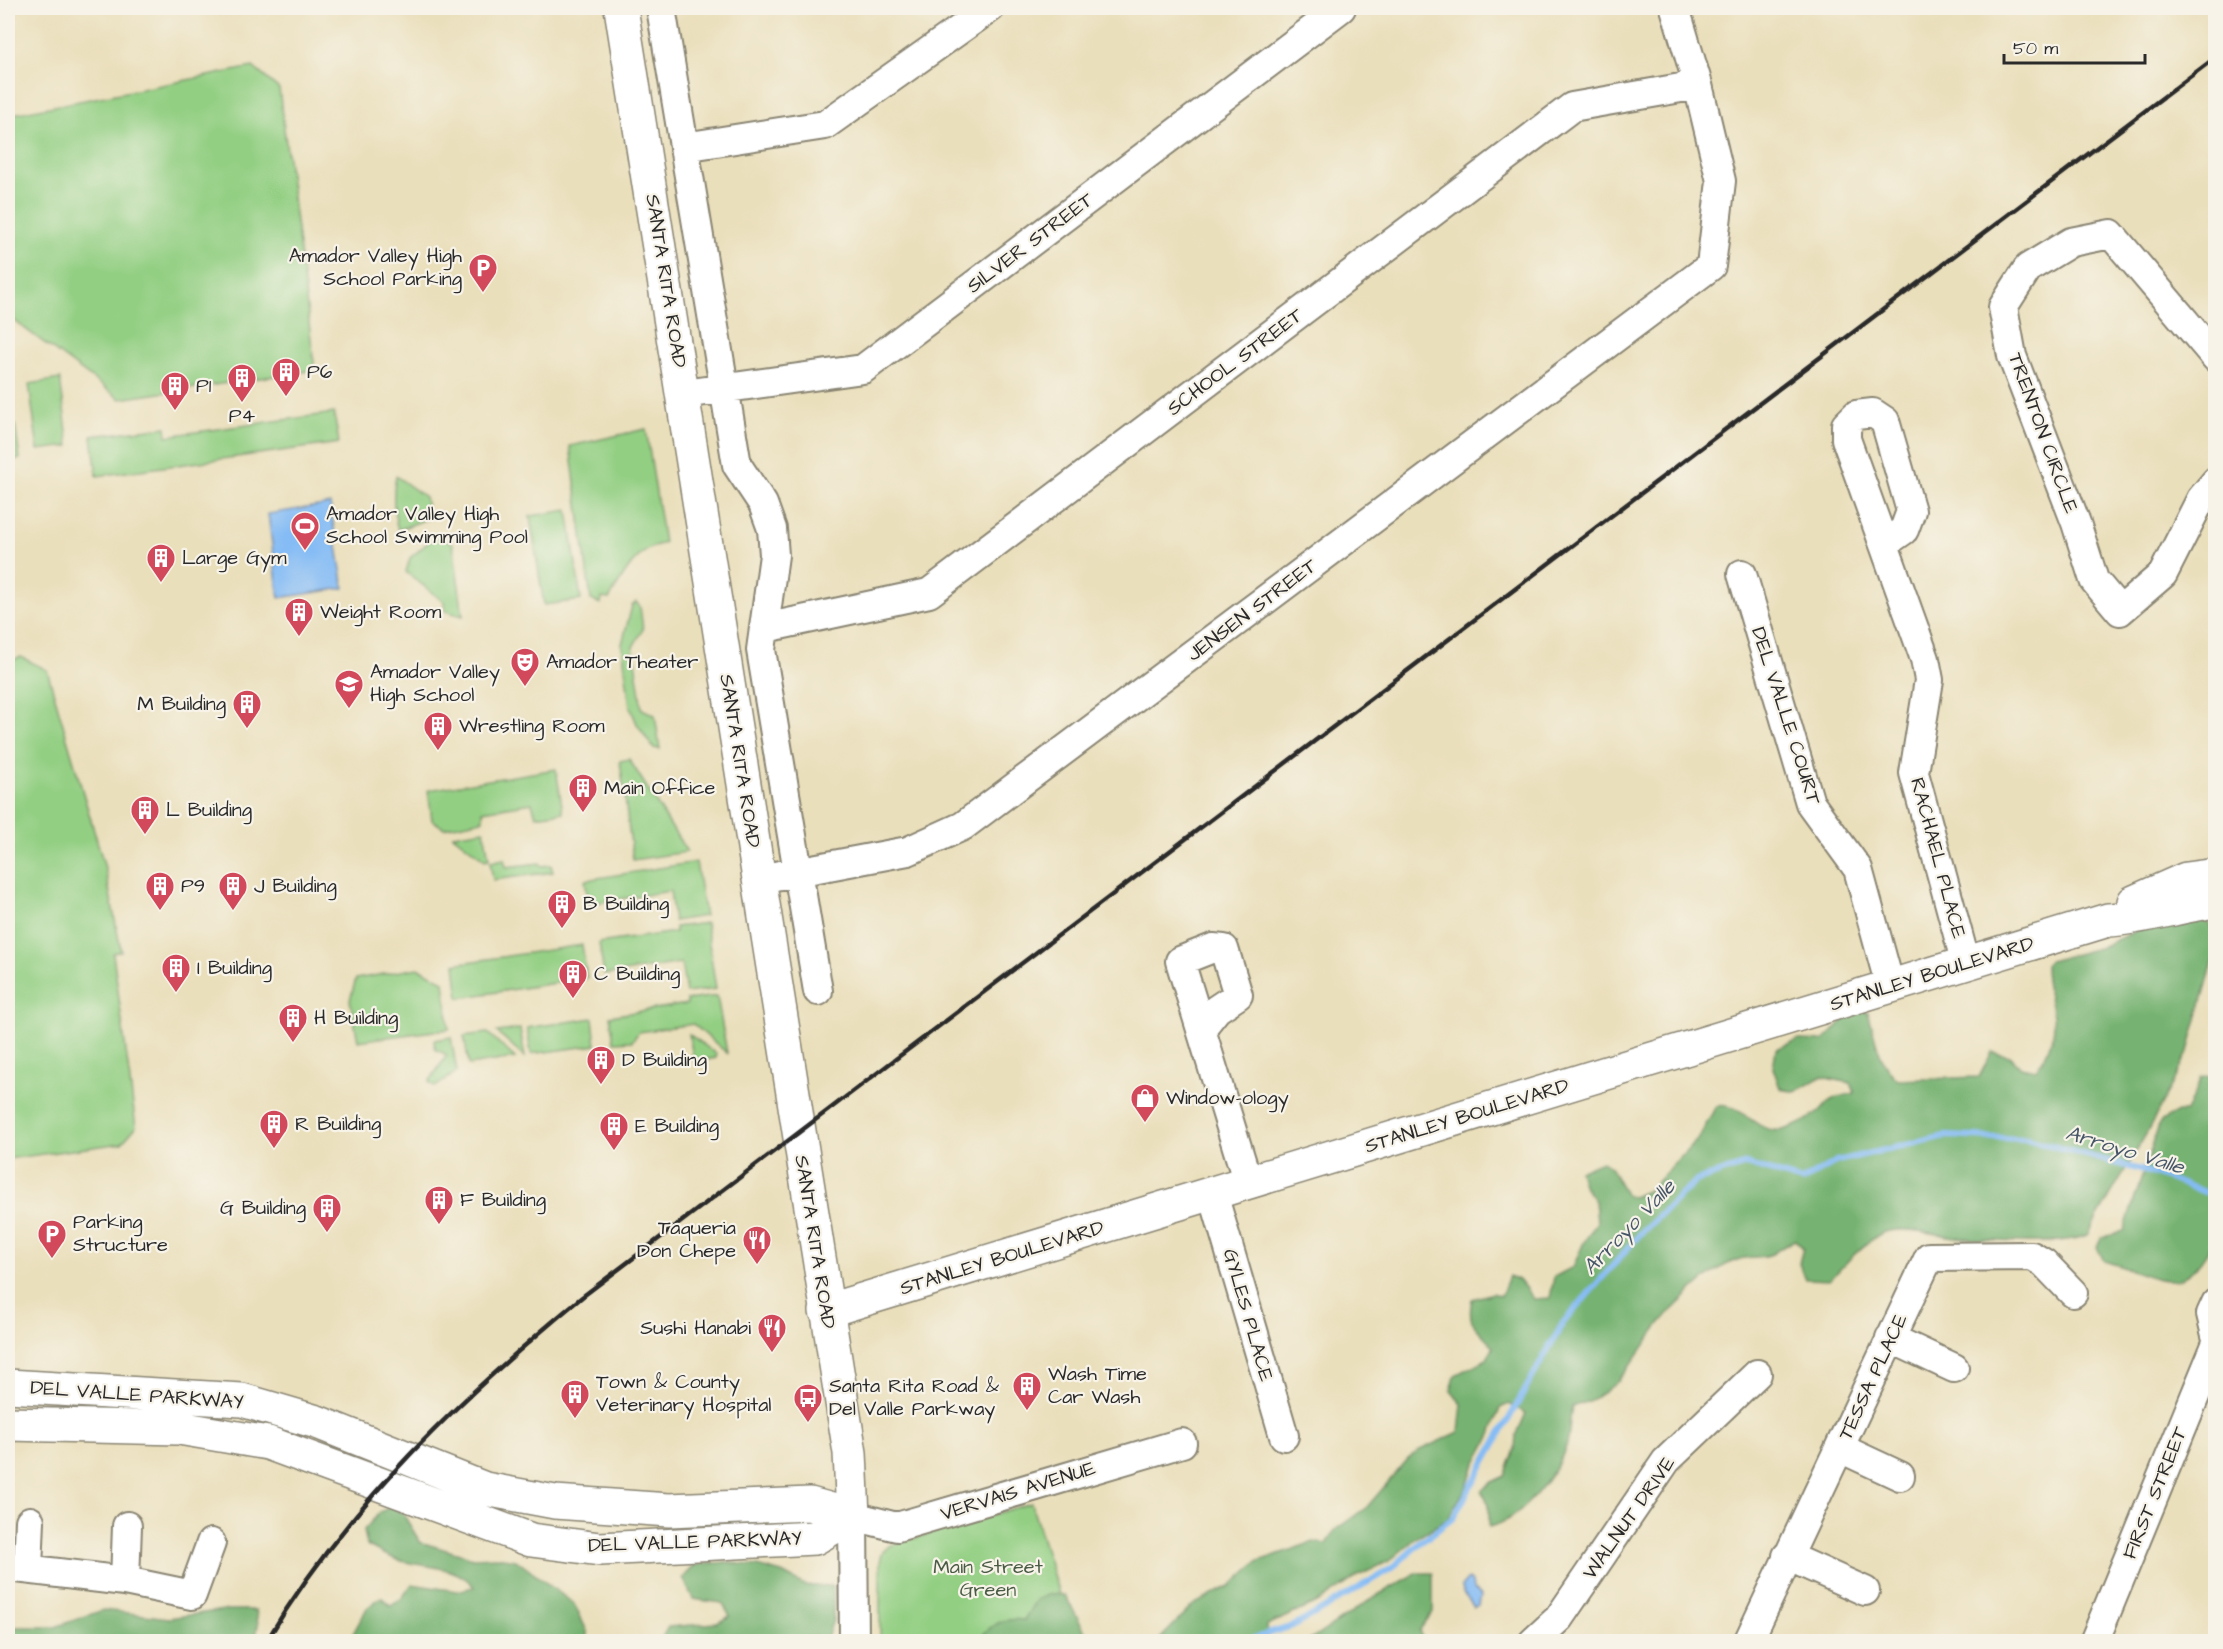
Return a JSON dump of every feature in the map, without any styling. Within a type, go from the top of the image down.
[{"type":"main road","name":"SANTA RITA ROAD","points":[[621,8],[684,394],[850,1453],[853,1516]]},
{"type":"main road","name":"STANLEY BOULEVARD","points":[[826,1311],[2108,920],[2131,919],[2162,910],[2215,881]]},
{"type":"main road","name":"DEL VALLE PARKWAY","points":[[8,1386],[242,1400],[318,1422],[486,1489],[555,1502],[669,1510],[810,1504],[853,1516]]},
{"type":"main road","name":"DEL VALLE PARKWAY","points":[[8,1424],[178,1428],[268,1443],[531,1540],[600,1549],[815,1538],[853,1516]]},
{"type":"street","name":"SANTA RITA ROAD","points":[[661,8],[737,465],[763,504],[772,529],[774,555],[761,650],[796,873],[818,991]]},
{"type":"street","points":[[684,147],[825,125],[990,8]]},
{"type":"street","name":"SILVER STREET","points":[[684,394],[863,369],[1341,8]]},
{"type":"street","points":[[1675,8],[1698,85]]},
{"type":"street","name":"JENSEN STREET","points":[[759,879],[908,851],[963,826],[1711,266],[1721,181],[1698,85]]},
{"type":"street","name":"SCHOOL STREET","points":[[765,628],[929,593],[1572,107],[1698,85]]},
{"type":"street","name":"TRENTON CIRCLE","points":[[2216,358],[2111,234],[2071,242],[2028,268],[2003,307],[2012,356],[2076,523],[2094,580],[2120,611],[2163,574],[2200,499],[2216,481]]},
{"type":"street","name":"RACHAEL PLACE","points":[[1884,544],[1925,659],[1929,681],[1914,773],[1966,964]]},
{"type":"street","name":"DEL VALLE COURT","points":[[1742,574],[1810,802],[1858,869],[1890,986]]},
{"type":"street","points":[[1201,1029],[1248,1183]]},
{"type":"street","name":"GYLES PLACE","points":[[1213,1194],[1284,1436]]},
{"type":"street","name":"TESSA PLACE","points":[[1748,1641],[1929,1257],[2032,1256],[2044,1263],[2073,1293]]},
{"type":"street","points":[[1890,1338],[1954,1368]]},
{"type":"street","name":"FIRST STREET","points":[[2094,1641],[2216,1345]]},
{"type":"street","name":"WALNUT DRIVE","points":[[1533,1641],[1559,1618],[1666,1461],[1757,1374]]},
{"type":"street","name":"VERVAIS AVENUE","points":[[853,1516],[897,1527],[1182,1443]]},
{"type":"street","points":[[1840,1448],[1900,1476]]},
{"type":"street","points":[[853,1516],[854,1641]]},
{"type":"street","points":[[30,1521],[18,1568],[125,1581],[192,1595],[211,1543]]},
{"type":"street","points":[[125,1581],[127,1526]]},
{"type":"street","points":[[1787,1556],[1865,1591]]},
{"type":"green space","points":[[253,67],[279,89],[315,370],[120,399],[8,316],[8,115]]},
{"type":"green space","points":[[60,379],[69,446],[38,450],[29,384]]},
{"type":"green space","points":[[334,413],[339,443],[97,476],[92,436],[166,427],[167,436]]},
{"type":"green space","points":[[15,425],[20,459],[8,461],[8,426]]},
{"type":"green space","points":[[646,429],[664,543],[654,546],[638,557],[609,599],[602,598],[601,604],[591,600],[570,446]]},
{"type":"green space","points":[[396,476],[425,497],[429,518],[398,530],[394,503]]},
{"type":"green space","points":[[568,510],[581,600],[544,605],[530,516]]},
{"type":"green space","points":[[438,534],[453,544],[463,616],[445,611],[444,602],[406,572],[410,558]]},
{"type":"green space","points":[[636,602],[640,607],[643,629],[633,647],[642,709],[655,715],[660,749],[653,748],[637,724],[630,707],[622,644],[632,606]]},
{"type":"green space","points":[[21,657],[47,670],[105,868],[121,951],[113,953],[136,1127],[122,1143],[8,1159],[8,661]]},
{"type":"green space","points":[[629,759],[687,852],[633,860],[620,761]]},
{"type":"green space","points":[[556,769],[563,812],[536,816],[532,803],[483,811],[483,820],[444,828],[432,820],[428,790]]},
{"type":"green space","points":[[484,830],[489,859],[485,860],[453,835]]},
{"type":"green space","points":[[504,859],[506,867],[540,863],[541,866],[551,865],[553,872],[493,880],[490,862]]},
{"type":"green space","points":[[696,862],[705,916],[674,921],[670,891],[589,904],[585,880]]},
{"type":"green space","points":[[2192,917],[2207,920],[2215,931],[2215,955],[2187,1055],[2148,1131],[2087,1235],[2059,1241],[2022,1242],[1968,1239],[1915,1230],[1894,1230],[1871,1240],[1852,1256],[1830,1280],[1806,1279],[1799,1263],[1803,1248],[1795,1240],[1772,1254],[1732,1262],[1707,1278],[1678,1304],[1652,1334],[1632,1364],[1608,1390],[1592,1400],[1572,1407],[1567,1444],[1555,1469],[1536,1494],[1513,1516],[1489,1527],[1489,1504],[1481,1491],[1492,1482],[1505,1476],[1515,1449],[1516,1436],[1526,1413],[1509,1404],[1500,1408],[1491,1435],[1472,1470],[1467,1487],[1447,1519],[1415,1539],[1389,1561],[1358,1576],[1319,1602],[1267,1625],[1268,1641],[1159,1640],[1193,1605],[1230,1586],[1259,1561],[1313,1542],[1327,1544],[1335,1530],[1367,1507],[1408,1459],[1420,1450],[1459,1432],[1462,1404],[1451,1391],[1455,1375],[1487,1359],[1493,1347],[1472,1321],[1472,1299],[1493,1293],[1501,1296],[1509,1276],[1519,1280],[1534,1299],[1550,1298],[1554,1277],[1573,1267],[1584,1242],[1597,1222],[1595,1201],[1583,1185],[1579,1171],[1602,1161],[1610,1167],[1626,1195],[1633,1197],[1649,1190],[1699,1138],[1716,1106],[1732,1107],[1765,1128],[1778,1130],[1807,1120],[1833,1099],[1855,1093],[1851,1083],[1821,1077],[1797,1090],[1786,1090],[1780,1088],[1773,1068],[1776,1049],[1799,1040],[1823,1041],[1857,1007],[1868,1013],[1881,1057],[1898,1080],[1979,1077],[1992,1052],[2010,1056],[2021,1067],[2036,1070],[2052,1040],[2054,1028],[2046,981],[2045,965],[2049,961],[2099,948],[2152,923]]},
{"type":"green space","points":[[706,923],[716,989],[686,993],[681,963],[604,975],[599,943],[675,932],[675,927]]},
{"type":"green space","points":[[582,945],[587,978],[459,998],[455,964]]},
{"type":"green space","points":[[418,968],[444,981],[449,1029],[358,1041],[350,1000],[356,979]]},
{"type":"green space","points":[[717,996],[727,1053],[693,1024],[639,1032],[632,1041],[614,1042],[610,1016],[687,1004],[687,1000]]},
{"type":"green space","points":[[593,1018],[596,1045],[531,1054],[527,1028]]},
{"type":"green space","points":[[520,1029],[525,1057],[497,1032]]},
{"type":"green space","points":[[488,1033],[515,1058],[469,1065],[464,1036]]},
{"type":"green space","points":[[689,1034],[716,1054],[716,1058],[694,1062]]},
{"type":"green space","points":[[451,1037],[457,1072],[435,1087],[429,1082],[447,1055],[435,1049],[434,1040]]},
{"type":"green space","points":[[2215,1074],[2215,1237],[2203,1258],[2192,1271],[2181,1278],[2168,1280],[2104,1261],[2097,1247],[2101,1238],[2124,1231],[2160,1122],[2177,1112],[2186,1112],[2201,1078]]},
{"type":"green space","name":"Main Street Green","points":[[1031,1503],[1071,1633],[1011,1642],[880,1642],[880,1562],[882,1553],[889,1546]]},
{"type":"green space","points":[[390,1507],[402,1512],[420,1542],[473,1558],[496,1557],[516,1560],[574,1604],[587,1631],[587,1641],[349,1641],[367,1608],[381,1597],[391,1606],[402,1598],[412,1584],[457,1591],[474,1587],[452,1571],[401,1561],[367,1545],[364,1530],[380,1512]]},
{"type":"green space","points":[[726,1562],[757,1566],[782,1573],[806,1586],[833,1586],[833,1620],[826,1641],[787,1641],[786,1639],[775,1642],[660,1641],[668,1627],[717,1623],[730,1616],[722,1603],[693,1599],[683,1578],[695,1565]]},
{"type":"green space","points":[[1417,1573],[1433,1573],[1433,1612],[1419,1631],[1424,1641],[1390,1639],[1380,1642],[1309,1641],[1376,1596]]},
{"type":"green space","points":[[1049,1594],[1065,1595],[1090,1641],[979,1641],[998,1623],[1024,1620],[1036,1600]]},
{"type":"green space","points":[[103,1610],[169,1618],[224,1610],[256,1610],[258,1625],[255,1641],[8,1641],[8,1627],[55,1627]]},
{"type":"water","name":"Amador Valley High School Swimming Pool","points":[[330,504],[344,588],[279,598],[268,514]]},
{"type":"water","points":[[1468,1579],[1472,1582],[1473,1590],[1481,1595],[1479,1605],[1474,1607],[1463,1593],[1462,1586]]},
{"type":"waterway","name":"Arroyo Valle","points":[[1242,1642],[1296,1625],[1392,1568],[1453,1518],[1563,1323],[1641,1233],[1696,1181],[1746,1164],[1802,1181],[1837,1161],[1945,1136],[2027,1139],[2148,1172],[2216,1196]]},
{"type":"railway","points":[[266,1642],[298,1592],[333,1544],[409,1456],[493,1374],[582,1297],[2216,57]]},
{"type":"place","name":"Amador Valley High School Parking","points":[[483,294]]},
{"type":"place","name":"P6","points":[[286,398]]},
{"type":"place","name":"P4","points":[[242,404]]},
{"type":"place","name":"P1","points":[[175,412]]},
{"type":"place","name":"Amador Valley High School Swimming Pool","points":[[305,552]]},
{"type":"place","name":"Large Gym","points":[[161,584]]},
{"type":"place","name":"Weight Room","points":[[299,638]]},
{"type":"place","name":"Amador Theater","points":[[525,688]]},
{"type":"place","name":"Amador Valley High School","points":[[349,710]]},
{"type":"place","name":"M Building","points":[[247,730]]},
{"type":"place","name":"Wrestling Room","points":[[438,752]]},
{"type":"place","name":"Main Office","points":[[583,814]]},
{"type":"place","name":"L Building","points":[[145,836]]},
{"type":"place","name":"P9","points":[[160,912]]},
{"type":"place","name":"J Building","points":[[233,912]]},
{"type":"place","name":"B Building","points":[[562,930]]},
{"type":"place","name":"I Building","points":[[176,994]]},
{"type":"place","name":"C Building","points":[[573,1000]]},
{"type":"place","name":"H Building","points":[[293,1044]]},
{"type":"place","name":"D Building","points":[[601,1086]]},
{"type":"place","name":"Window-ology","points":[[1145,1124]]},
{"type":"place","name":"R Building","points":[[274,1150]]},
{"type":"place","name":"E Building","points":[[614,1152]]},
{"type":"place","name":"F Building","points":[[439,1226]]},
{"type":"place","name":"G Building","points":[[327,1234]]},
{"type":"place","name":"Parking Structure","points":[[52,1260]]},
{"type":"place","name":"Taqueria Don Chepe","points":[[757,1266]]},
{"type":"place","name":"Sushi Hanabi","points":[[772,1354]]},
{"type":"place","name":"Wash Time Car Wash","points":[[1027,1412]]},
{"type":"place","name":"Town & County Veterinary Hospital","points":[[575,1420]]},
{"type":"place","name":"Santa Rita Road & Del Valle Parkway","points":[[808,1424]]}]
